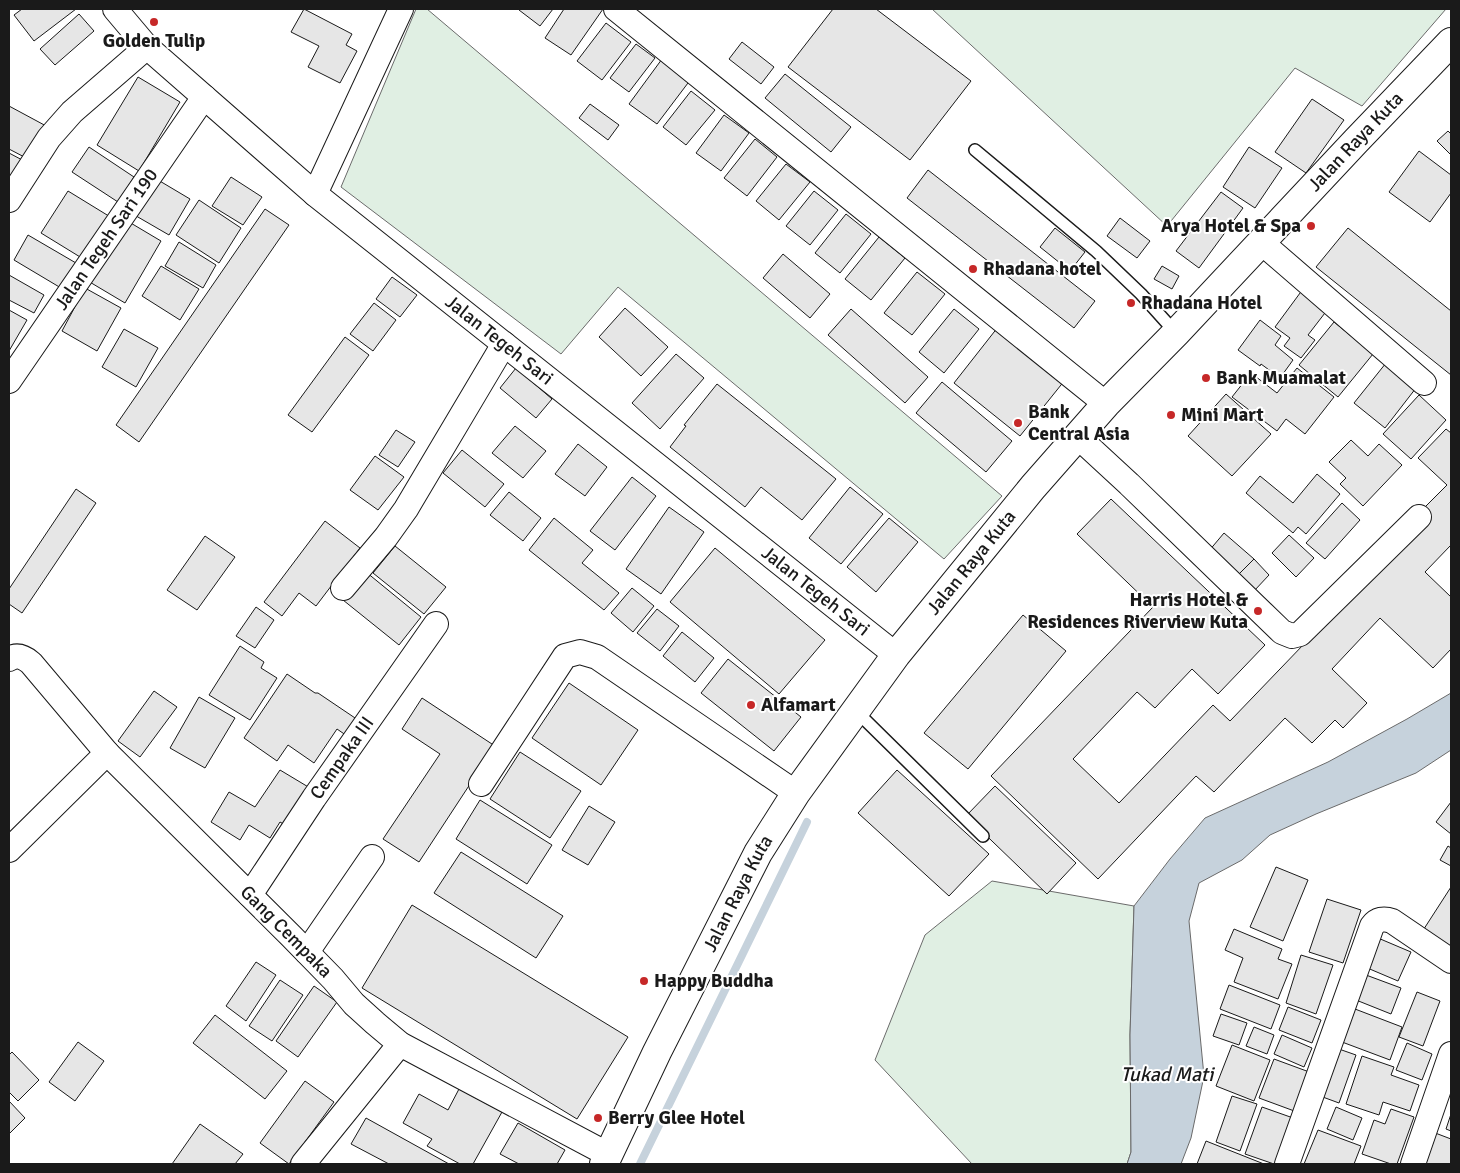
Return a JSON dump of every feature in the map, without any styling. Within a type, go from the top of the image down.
[{"type":"main road","name":"Jalan Raya Kuta","points":[[606,1160],[657,1052],[758,854],[796,793],[896,655],[1077,436],[1451,42]]},
{"type":"street","name":"Jalan Tegeh Sari","points":[[115,9],[147,47],[315,194],[896,655]]},
{"type":"street","points":[[315,194],[401,9]]},
{"type":"street","points":[[616,9],[1106,404]]},
{"type":"street","points":[[9,200],[49,138],[72,112],[147,47]]},
{"type":"street","name":"Jalan Tegeh Sari 190","points":[[9,381],[204,97]]},
{"type":"street","points":[[1262,243],[1424,384]]},
{"type":"street","points":[[344,588],[386,537],[406,509],[504,344]]},
{"type":"street","points":[[1077,436],[1282,632],[1292,636],[1300,634],[1419,517]]},
{"type":"street","name":"Cempaka III","points":[[250,895],[314,798],[436,624]]},
{"type":"street","points":[[481,784],[565,656],[580,652],[597,657],[796,793]]},
{"type":"street","name":"Gang Cempaka","points":[[9,659],[13,656],[20,656],[31,663],[107,753],[250,895],[354,1004],[400,1044],[606,1160]]},
{"type":"street","points":[[9,850],[107,753]]},
{"type":"street","points":[[306,952],[372,857]]},
{"type":"street","points":[[1287,1164],[1375,922],[1381,919],[1392,921],[1451,961]]},
{"type":"street","points":[[302,1164],[400,1044]]},
{"type":"street","points":[[1413,1164],[1451,1054]]},
{"type":"lane","points":[[975,150],[1096,251],[1141,294],[1176,333]]},
{"type":"lane","points":[[856,712],[983,836]]},
{"type":"green space","points":[[416,9],[427,9],[1002,496],[944,559],[618,287],[561,354],[341,187]]},
{"type":"green space","points":[[932,9],[1446,9],[1362,106],[1295,68],[1167,226]]},
{"type":"green space","points":[[992,881],[1134,906],[1130,1035],[1131,1152],[1127,1164],[972,1164],[875,1060],[925,935]]},
{"type":"water","name":"Tukad Mati","points":[[1451,693],[1451,750],[1416,773],[1270,835],[1242,860],[1199,883],[1189,921],[1204,1076],[1191,1138],[1181,1164],[1127,1164],[1131,1152],[1130,1035],[1134,906],[1205,818],[1328,762]]},
{"type":"building","points":[[22,9],[76,9],[34,41],[14,15]]},
{"type":"building","points":[[304,9],[352,34],[346,45],[357,51],[340,83],[308,67],[319,46],[291,32]]},
{"type":"building","points":[[520,9],[553,9],[540,26]]},
{"type":"building","points":[[564,9],[603,9],[571,55],[545,38]]},
{"type":"building","points":[[833,9],[876,9],[971,81],[910,160],[788,67]]},
{"type":"building","points":[[79,14],[94,31],[55,65],[40,49]]},
{"type":"building","points":[[606,23],[631,42],[602,80],[577,61]]},
{"type":"building","points":[[742,42],[774,67],[761,84],[729,59]]},
{"type":"building","points":[[636,44],[655,58],[629,92],[610,78]]},
{"type":"building","points":[[662,59],[691,79],[657,124],[629,104]]},
{"type":"building","points":[[785,74],[851,127],[831,152],[765,98]]},
{"type":"building","points":[[138,77],[180,102],[139,171],[97,145]]},
{"type":"building","points":[[691,91],[715,110],[686,145],[663,127]]},
{"type":"building","points":[[1312,99],[1344,120],[1306,173],[1275,152]]},
{"type":"building","points":[[590,104],[619,125],[608,140],[579,118]]},
{"type":"building","points":[[9,106],[48,127],[30,160],[9,149]]},
{"type":"building","points":[[724,115],[749,133],[721,171],[696,153]]},
{"type":"building","points":[[1448,131],[1451,134],[1451,155],[1437,141]]},
{"type":"building","points":[[755,139],[777,157],[747,196],[724,178]]},
{"type":"building","points":[[89,147],[134,177],[118,202],[72,172]]},
{"type":"building","points":[[1249,147],[1282,168],[1255,208],[1223,187]]},
{"type":"building","points":[[1419,151],[1451,175],[1451,193],[1430,222],[1389,192]]},
{"type":"building","points":[[9,153],[26,162],[9,188]]},
{"type":"building","points":[[786,164],[810,182],[779,220],[756,201]]},
{"type":"building","points":[[928,170],[1095,301],[1074,328],[907,198]]},
{"type":"building","points":[[153,177],[190,199],[169,235],[131,213]]},
{"type":"building","points":[[231,177],[262,197],[243,225],[212,206]]},
{"type":"building","points":[[68,191],[112,218],[85,260],[41,233]]},
{"type":"building","points":[[814,191],[838,210],[810,245],[786,226]]},
{"type":"building","points":[[1221,192],[1243,208],[1199,268],[1176,251]]},
{"type":"building","points":[[199,200],[241,228],[219,263],[176,235]]},
{"type":"building","points":[[265,209],[289,225],[139,442],[116,425]]},
{"type":"building","points":[[846,214],[871,234],[840,273],[815,253]]},
{"type":"building","points":[[1120,218],[1150,241],[1137,258],[1107,236]]},
{"type":"building","points":[[124,219],[161,241],[125,303],[88,281]]},
{"type":"building","points":[[1055,228],[1085,252],[1070,271],[1040,247]]},
{"type":"building","points":[[1348,228],[1451,311],[1451,375],[1316,267]]},
{"type":"building","points":[[28,235],[76,263],[61,288],[14,260]]},
{"type":"building","points":[[879,237],[905,258],[871,300],[845,279]]},
{"type":"building","points":[[179,242],[216,265],[203,288],[165,266]]},
{"type":"building","points":[[783,254],[830,294],[810,318],[763,278]]},
{"type":"building","points":[[161,266],[199,289],[180,320],[142,296]]},
{"type":"building","points":[[1162,266],[1179,276],[1172,289],[1154,279]]},
{"type":"building","points":[[917,272],[945,294],[912,335],[884,313]]},
{"type":"building","points":[[9,275],[44,295],[34,313],[9,300]]},
{"type":"building","points":[[392,277],[417,295],[400,317],[376,299]]},
{"type":"building","points":[[85,288],[121,308],[97,351],[62,331]]},
{"type":"building","points":[[1303,289],[1328,309],[1308,335],[1315,340],[1301,358],[1284,346],[1290,338],[1275,327]]},
{"type":"building","points":[[374,303],[396,320],[373,351],[350,334]]},
{"type":"building","points":[[625,308],[668,347],[641,376],[599,337]]},
{"type":"building","points":[[851,309],[928,377],[905,403],[828,335]]},
{"type":"building","points":[[954,309],[979,329],[944,373],[919,352]]},
{"type":"building","points":[[9,310],[27,320],[9,351]]},
{"type":"building","points":[[1260,320],[1281,336],[1275,345],[1293,360],[1280,378],[1238,350]]},
{"type":"building","points":[[1334,322],[1373,354],[1338,397],[1299,365]]},
{"type":"building","points":[[998,327],[1065,380],[1020,436],[954,383]]},
{"type":"building","points":[[124,329],[158,348],[136,387],[102,367]]},
{"type":"building","points":[[345,337],[369,355],[312,432],[288,415]]},
{"type":"building","points":[[676,354],[704,378],[660,429],[632,403]]},
{"type":"building","points":[[1386,363],[1416,388],[1385,428],[1354,403]]},
{"type":"building","points":[[516,368],[552,399],[536,418],[500,388]]},
{"type":"building","points":[[1297,368],[1334,397],[1305,434],[1286,419],[1277,431],[1232,397],[1251,373],[1277,393]]},
{"type":"building","points":[[942,382],[1012,441],[986,472],[916,413]]},
{"type":"building","points":[[717,384],[836,479],[802,520],[761,487],[745,507],[670,447],[686,426],[684,425]]},
{"type":"building","points":[[1226,394],[1271,434],[1232,476],[1188,436]]},
{"type":"building","points":[[1419,395],[1446,420],[1411,459],[1383,434]]},
{"type":"building","points":[[515,426],[546,451],[523,478],[492,453]]},
{"type":"building","points":[[1446,429],[1451,433],[1451,545],[1425,572],[1451,597],[1451,649],[1433,668],[1380,618],[1332,669],[1367,703],[1343,728],[1335,720],[1312,743],[1285,718],[1214,792],[1196,776],[1098,879],[991,776],[1153,607],[1077,534],[1111,499],[1265,645],[1218,694],[1192,669],[1155,708],[1137,692],[1073,759],[1119,803],[1213,705],[1230,721],[1429,514],[1423,509],[1447,485],[1418,458]]},
{"type":"building","points":[[396,430],[415,442],[398,467],[379,455]]},
{"type":"building","points":[[1351,440],[1368,456],[1379,444],[1402,465],[1363,506],[1340,484],[1346,478],[1329,462]]},
{"type":"building","points":[[578,444],[607,467],[585,496],[555,474]]},
{"type":"building","points":[[462,450],[504,484],[485,507],[443,473]]},
{"type":"building","points":[[375,456],[404,477],[378,510],[350,490]]},
{"type":"building","points":[[1317,474],[1340,494],[1306,534],[1298,527],[1293,533],[1246,493],[1260,476],[1293,503]]},
{"type":"building","points":[[632,477],[656,496],[615,550],[590,531]]},
{"type":"building","points":[[850,487],[883,514],[841,564],[809,538]]},
{"type":"building","points":[[76,489],[96,503],[22,613],[9,604],[9,589]]},
{"type":"building","points":[[509,492],[541,518],[523,541],[490,515]]},
{"type":"building","points":[[1342,503],[1360,520],[1325,559],[1306,543]]},
{"type":"building","points":[[669,507],[704,532],[661,594],[626,569]]},
{"type":"building","points":[[554,518],[593,550],[582,563],[619,593],[604,610],[529,550]]},
{"type":"building","points":[[889,518],[918,542],[876,592],[847,567]]},
{"type":"building","points":[[325,521],[360,548],[316,606],[299,593],[282,616],[264,602]]},
{"type":"building","points":[[1224,533],[1254,559],[1236,577],[1208,552]]},
{"type":"building","points":[[1289,535],[1314,558],[1296,577],[1272,553]]},
{"type":"building","points":[[205,536],[235,557],[197,610],[167,590]]},
{"type":"building","points":[[395,546],[446,587],[424,614],[373,573]]},
{"type":"building","points":[[715,548],[825,640],[779,694],[670,602]]},
{"type":"building","points":[[1254,559],[1269,575],[1254,591],[1238,575]]},
{"type":"building","points":[[366,572],[421,617],[399,645],[343,600]]},
{"type":"building","points":[[632,588],[654,606],[633,632],[611,613]]},
{"type":"building","points":[[256,607],[274,620],[255,648],[236,636]]},
{"type":"building","points":[[657,609],[679,626],[660,651],[637,633]]},
{"type":"building","points":[[1023,615],[1066,651],[968,769],[924,733]]},
{"type":"building","points":[[682,632],[714,658],[695,682],[663,656]]},
{"type":"building","points":[[240,646],[264,662],[261,668],[277,678],[250,720],[209,695]]},
{"type":"building","name":"Alfamart","points":[[728,659],[801,717],[774,751],[701,693]]},
{"type":"building","points":[[287,674],[361,722],[350,738],[337,729],[314,763],[288,745],[277,761],[244,738]]},
{"type":"building","points":[[569,683],[638,730],[601,785],[532,738]]},
{"type":"building","points":[[154,691],[177,707],[140,757],[118,741]]},
{"type":"building","points":[[199,697],[235,718],[205,768],[170,748]]},
{"type":"building","points":[[422,698],[495,746],[419,862],[383,839],[440,754],[402,729]]},
{"type":"building","points":[[520,752],[581,791],[550,838],[490,799]]},
{"type":"building","points":[[280,770],[310,788],[287,826],[280,822],[270,838],[249,825],[240,840],[211,822],[229,792],[255,807]]},
{"type":"building","points":[[897,770],[989,854],[949,896],[858,813]]},
{"type":"building","points":[[995,786],[1076,863],[1047,894],[966,816]]},
{"type":"building","points":[[480,800],[552,845],[527,884],[456,839]]},
{"type":"building","points":[[1451,802],[1451,834],[1436,822]]},
{"type":"building","points":[[589,806],[615,822],[588,865],[562,850]]},
{"type":"building","points":[[1448,846],[1451,848],[1451,866],[1440,860]]},
{"type":"building","points":[[461,852],[563,916],[536,958],[434,893]]},
{"type":"building","points":[[1276,867],[1308,880],[1283,941],[1250,927]]},
{"type":"building","points":[[1451,887],[1451,955],[1420,935]]},
{"type":"building","points":[[1327,899],[1361,910],[1343,963],[1309,952]]},
{"type":"building","points":[[412,905],[628,1037],[577,1119],[362,988]]},
{"type":"building","points":[[1234,929],[1282,949],[1278,959],[1292,964],[1278,999],[1234,982],[1243,958],[1225,950]]},
{"type":"building","points":[[1378,938],[1411,952],[1398,981],[1365,967]]},
{"type":"building","points":[[1301,955],[1333,965],[1316,1014],[1286,1003]]},
{"type":"building","points":[[256,962],[276,975],[246,1021],[226,1006]]},
{"type":"building","points":[[1366,975],[1401,988],[1391,1014],[1356,1000]]},
{"type":"building","points":[[280,980],[303,995],[272,1041],[249,1026]]},
{"type":"building","points":[[1229,985],[1280,1005],[1271,1029],[1220,1009]]},
{"type":"building","points":[[314,986],[337,1002],[298,1057],[276,1041]]},
{"type":"building","points":[[1417,992],[1440,1001],[1423,1046],[1399,1037]]},
{"type":"building","points":[[1288,1007],[1321,1020],[1312,1043],[1279,1030]]},
{"type":"building","points":[[1355,1009],[1402,1027],[1390,1060],[1342,1042]]},
{"type":"building","points":[[1221,1014],[1247,1023],[1239,1045],[1213,1036]]},
{"type":"building","points":[[215,1015],[287,1071],[265,1099],[193,1043]]},
{"type":"building","points":[[1254,1027],[1274,1035],[1267,1054],[1246,1046]]},
{"type":"building","points":[[1282,1035],[1312,1048],[1304,1067],[1274,1054]]},
{"type":"building","points":[[78,1042],[104,1061],[75,1101],[49,1082]]},
{"type":"building","points":[[1407,1043],[1432,1054],[1422,1080],[1396,1070]]},
{"type":"building","points":[[1232,1045],[1270,1060],[1254,1101],[1216,1086]]},
{"type":"building","points":[[1336,1048],[1356,1055],[1339,1103],[1320,1096]]},
{"type":"building","points":[[12,1052],[39,1080],[18,1101],[9,1092],[9,1055]]},
{"type":"building","points":[[1362,1056],[1394,1067],[1391,1075],[1419,1085],[1410,1111],[1383,1102],[1379,1115],[1346,1104]]},
{"type":"building","points":[[1274,1059],[1312,1073],[1297,1112],[1259,1098]]},
{"type":"building","points":[[305,1081],[334,1102],[289,1164],[260,1143]]},
{"type":"building","points":[[459,1089],[502,1112],[473,1164],[460,1164],[427,1146],[432,1139],[403,1123],[419,1094],[448,1110]]},
{"type":"building","points":[[1232,1096],[1257,1104],[1240,1151],[1216,1142]]},
{"type":"building","points":[[9,1101],[25,1118],[9,1134]]},
{"type":"building","points":[[1262,1107],[1296,1119],[1280,1164],[1274,1164],[1245,1154]]},
{"type":"building","points":[[1336,1107],[1362,1118],[1353,1140],[1327,1129]]},
{"type":"building","points":[[1391,1109],[1414,1117],[1397,1164],[1391,1164],[1362,1154],[1374,1120],[1385,1124]]},
{"type":"building","points":[[1451,1114],[1451,1131],[1446,1129]]},
{"type":"building","points":[[366,1118],[449,1164],[389,1164],[351,1144]]},
{"type":"building","points":[[518,1123],[565,1150],[557,1164],[519,1164],[500,1154]]},
{"type":"building","points":[[200,1124],[243,1154],[235,1164],[172,1164]]},
{"type":"building","points":[[1318,1130],[1361,1146],[1354,1164],[1304,1164]]},
{"type":"building","points":[[1430,1131],[1451,1139],[1451,1164],[1418,1164]]},
{"type":"building","points":[[1206,1141],[1264,1164],[1197,1164]]},
{"type":"waterway","points":[[640,1164],[807,822]]},
{"type":"place","name":"Golden Tulip","points":[[154,22]]},
{"type":"place","name":"Arya Hotel & Spa","points":[[1311,226]]},
{"type":"place","name":"Rhadana hotel","points":[[973,269]]},
{"type":"place","name":"Rhadana Hotel","points":[[1131,303]]},
{"type":"place","name":"Bank Muamalat","points":[[1206,378]]},
{"type":"place","name":"Mini Mart","points":[[1171,415]]},
{"type":"place","name":"Bank Central Asia","points":[[1018,423]]},
{"type":"place","name":"Harris Hotel & Residences Riverview Kuta","points":[[1258,611]]},
{"type":"place","name":"Alfamart","points":[[751,705]]},
{"type":"place","name":"Happy Buddha","points":[[644,981]]},
{"type":"place","name":"Berry Glee Hotel","points":[[598,1118]]}]
